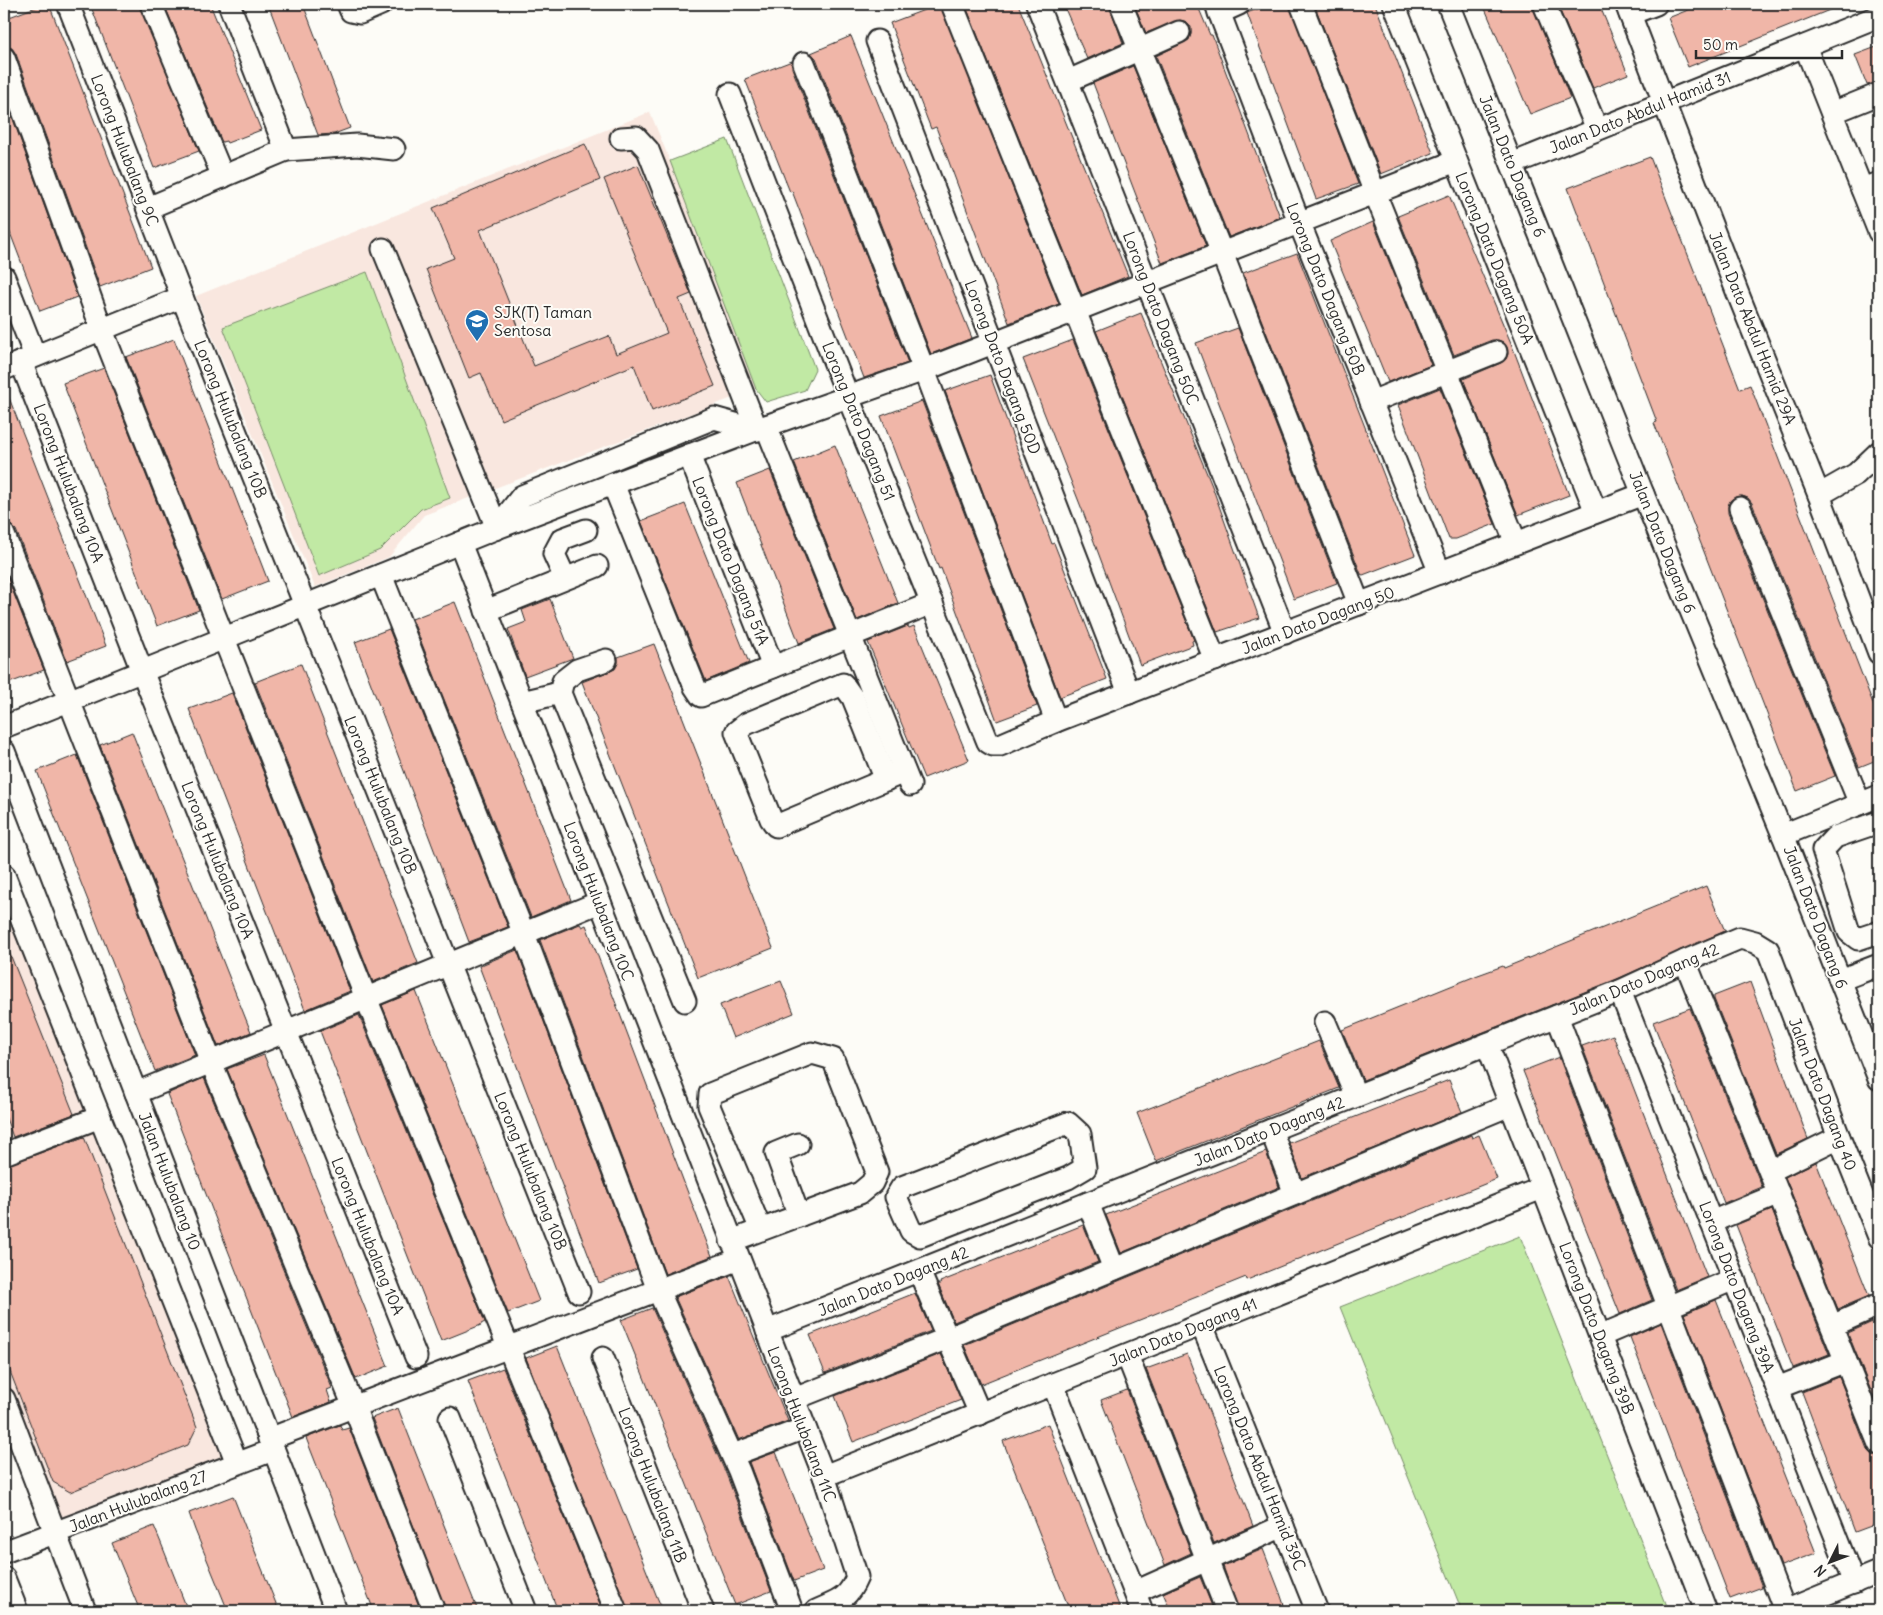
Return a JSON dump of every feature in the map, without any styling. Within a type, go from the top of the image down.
[{"type":"street","name":"Lorong Hulubalang 9C","points":[[68,4],[182,297]]},
{"type":"street","points":[[151,4],[223,177]]},
{"type":"street","points":[[229,4],[286,150]]},
{"type":"street","points":[[348,4],[351,11],[360,13],[381,4]]},
{"type":"street","points":[[952,4],[1215,660]]},
{"type":"street","name":"Lorong Dato Dagang 50C","points":[[1038,4],[1285,633]]},
{"type":"street","points":[[1120,4],[1222,253],[1359,604]]},
{"type":"street","points":[[1218,8],[1239,4]]},
{"type":"street","points":[[1301,4],[1516,543]]},
{"type":"street","name":"Lorong Dato Dagang 50A","points":[[1394,4],[1596,512]]},
{"type":"street","name":"Jalan Dato Dagang 6","points":[[1448,4],[1783,835],[1879,1080]]},
{"type":"street","points":[[1544,4],[1597,129]]},
{"type":"street","points":[[1628,9],[1656,4]]},
{"type":"street","name":"Lorong Dato Dagang 50B","points":[[1218,8],[1300,222],[1440,573]]},
{"type":"street","name":"Jalan Dato Abdul Hamid 29A","points":[[1628,9],[1738,294],[1876,631],[1879,653]]},
{"type":"street","name":"Jalan Dato Abdul Hamid 31","points":[[1512,164],[1879,16]]},
{"type":"street","points":[[1068,81],[1139,48],[1179,32]]},
{"type":"street","name":"Lorong Dato Dagang 50D","points":[[876,41],[1129,693]]},
{"type":"street","points":[[1805,46],[1832,113],[1871,186],[1879,232]]},
{"type":"street","points":[[4,58],[102,330],[366,998],[507,1348],[616,1611]]},
{"type":"street","points":[[804,63],[924,370],[1056,721]]},
{"type":"street","name":"Lorong Dato Dagang 51","points":[[730,94],[848,397],[988,742],[993,744]]},
{"type":"street","points":[[1832,113],[1879,94]]},
{"type":"street","points":[[621,138],[636,137],[648,150],[761,428],[849,636],[900,779]]},
{"type":"street","points":[[148,208],[286,150],[357,145],[394,149]]},
{"type":"street","points":[[4,727],[497,528],[761,428],[924,370],[1456,161]]},
{"type":"street","points":[[383,249],[497,528]]},
{"type":"street","name":"Lorong Hulubalang 10A","points":[[4,277],[20,363],[416,1357]]},
{"type":"street","points":[[20,363],[182,297]]},
{"type":"street","name":"Lorong Hulubalang 10B","points":[[182,297],[579,1292]]},
{"type":"street","points":[[1371,402],[1496,352]]},
{"type":"street","points":[[497,528],[522,496],[714,418],[761,428]]},
{"type":"street","points":[[1819,495],[1856,474],[1879,452]]},
{"type":"street","name":"Lorong Dato Dagang 51A","points":[[689,455],[773,667]]},
{"type":"street","points":[[613,484],[695,687],[702,696],[932,603]]},
{"type":"street","name":"Jalan Dato Dagang 50","points":[[993,744],[1000,745],[1056,721],[1644,494]]},
{"type":"street","points":[[1740,508],[1870,800],[1783,835]]},
{"type":"street","points":[[565,578],[554,554],[562,539],[586,530]]},
{"type":"street","points":[[4,535],[211,1062],[354,1406],[434,1611]]},
{"type":"street","name":"Lorong Hulubalang 10C","points":[[460,543],[735,1250]]},
{"type":"street","points":[[486,611],[597,566]]},
{"type":"street","points":[[382,575],[524,934],[658,1290],[733,1456],[792,1611]]},
{"type":"street","points":[[606,660],[577,670],[563,681],[560,693],[685,1001]]},
{"type":"street","points":[[842,684],[853,698],[900,779],[776,826],[771,819],[736,732],[746,724],[842,684]]},
{"type":"street","points":[[522,702],[560,693]]},
{"type":"street","name":"Jalan Hulubalang 10","points":[[4,751],[336,1611]]},
{"type":"street","points":[[1879,822],[1835,837],[1823,850],[1849,932],[1858,939],[1879,932]]},
{"type":"street","points":[[4,875],[237,1463]]},
{"type":"street","points":[[136,1093],[600,902]]},
{"type":"street","name":"Jalan Dato Dagang 42","points":[[767,1331],[1620,991],[1740,938],[1755,942],[1768,950]]},
{"type":"street","name":"Jalan Dato Dagang 40","points":[[1768,950],[1879,1237]]},
{"type":"street","points":[[1685,961],[1879,1444]]},
{"type":"street","points":[[1840,980],[1879,965]]},
{"type":"street","name":"Lorong Dato Dagang 39A","points":[[1620,991],[1854,1583]]},
{"type":"street","points":[[1557,1016],[1785,1611],[1879,1572]]},
{"type":"street","points":[[1325,1022],[1356,1096]]},
{"type":"street","name":"Lorong Dato Dagang 39B","points":[[1487,1044],[1706,1611]]},
{"type":"street","name":"Jalan Hulubalang 27","points":[[4,1552],[237,1463],[354,1406],[658,1290],[735,1250],[761,1230],[860,1193],[872,1184],[877,1172],[833,1059],[812,1053],[710,1094],[709,1106],[761,1230]]},
{"type":"street","points":[[794,1399],[948,1338],[1510,1105]]},
{"type":"street","points":[[4,1154],[100,1118]]},
{"type":"street","points":[[1085,1168],[1068,1178],[920,1236],[912,1232],[896,1198],[902,1187],[1068,1123],[1080,1134],[1091,1202],[1114,1269]]},
{"type":"street","points":[[1271,1130],[1296,1194]]},
{"type":"street","points":[[1770,1171],[1839,1137]]},
{"type":"street","points":[[798,1144],[776,1153],[800,1216]]},
{"type":"street","name":"Jalan Dato Dagang 41","points":[[824,1476],[1542,1188]]},
{"type":"street","points":[[1711,1222],[1779,1194]]},
{"type":"street","name":"Lorong Hulubalang 11C","points":[[735,1250],[824,1476],[857,1577],[852,1591],[844,1598],[816,1611]]},
{"type":"street","points":[[919,1271],[980,1414]]},
{"type":"street","points":[[1600,1336],[1734,1279]]},
{"type":"street","points":[[1832,1326],[1879,1305]]},
{"type":"street","name":"Lorong Dato Abdul Hamid 39C","points":[[1202,1325],[1317,1611]]},
{"type":"street","points":[[1127,1355],[1227,1611]]},
{"type":"street","name":"Lorong Hulubalang 11B","points":[[604,1358],[703,1611]]},
{"type":"street","points":[[1777,1388],[1846,1361]]},
{"type":"street","points":[[1053,1384],[1138,1602],[1208,1559],[1283,1526]]},
{"type":"street","points":[[4,1399],[85,1611]]},
{"type":"street","points":[[450,1418],[526,1611]]},
{"type":"street","points":[[733,1456],[805,1428]]},
{"type":"street","points":[[4,1578],[17,1611]]},
{"type":"shaded area","name":"SJK(T) Taman Sentosa","points":[[650,112],[756,389],[424,515],[389,557],[315,587],[196,296]]},
{"type":"shaded area","points":[[4,895],[226,1461],[61,1523],[4,1378]]},
{"type":"green space","points":[[727,139],[815,369],[805,390],[766,402],[756,389],[670,161]]},
{"type":"green space","points":[[367,272],[450,498],[421,509],[380,550],[319,576],[223,327]]},
{"type":"green space","points":[[1520,1236],[1669,1611],[1462,1611],[1340,1307]]},
{"type":"building","points":[[44,4],[49,4],[151,267],[100,287],[16,54],[12,48],[4,46],[4,19]]},
{"type":"building","points":[[90,4],[139,4],[199,151],[154,168]]},
{"type":"building","points":[[164,4],[210,4],[261,130],[227,143],[226,141],[222,142]]},
{"type":"building","points":[[268,4],[303,4],[350,128],[334,134],[318,135]]},
{"type":"building","points":[[940,4],[1059,304],[1009,323],[936,127],[931,129],[890,23]]},
{"type":"building","points":[[965,4],[1018,4],[1128,276],[1082,295]]},
{"type":"building","points":[[1063,4],[1109,4],[1123,43],[1087,59]]},
{"type":"building","points":[[1134,4],[1197,4],[1210,35],[1212,35],[1280,217],[1229,237],[1156,56],[1189,40],[1191,27],[1187,22],[1180,20],[1146,33]]},
{"type":"building","points":[[1270,4],[1289,4],[1358,184],[1316,199],[1247,13]]},
{"type":"building","points":[[1314,4],[1375,4],[1433,153],[1381,174]]},
{"type":"building","points":[[1483,4],[1532,4],[1570,98],[1530,114]]},
{"type":"building","points":[[1557,4],[1599,4],[1628,74],[1593,88]]},
{"type":"building","points":[[1703,4],[1842,5],[1688,67],[1668,18]]},
{"type":"building","points":[[851,36],[972,338],[931,354],[816,58],[811,53]]},
{"type":"building","points":[[1879,46],[1879,82],[1867,85],[1855,55]]},
{"type":"building","points":[[792,61],[792,68],[908,363],[864,378],[792,191],[790,192],[745,79]]},
{"type":"building","points":[[1133,66],[1206,246],[1162,263],[1093,83]]},
{"type":"building","points":[[4,94],[77,297],[40,311],[4,217]]},
{"type":"building","points":[[585,144],[600,180],[480,230],[534,366],[609,336],[616,354],[667,333],[604,179],[638,165],[691,294],[679,299],[715,386],[652,411],[634,365],[501,420],[481,373],[469,378],[426,269],[454,258],[433,208]]},
{"type":"building","points":[[1650,157],[1740,389],[1750,385],[1879,719],[1879,759],[1859,767],[1752,503],[1748,498],[1742,496],[1735,497],[1730,501],[1728,513],[1835,776],[1797,791],[1654,423],[1657,422],[1568,188]]},
{"type":"building","points":[[1449,195],[1511,343],[1569,495],[1518,515],[1463,379],[1501,363],[1508,354],[1507,347],[1503,342],[1492,340],[1454,355],[1398,216]]},
{"type":"building","points":[[1373,222],[1431,365],[1388,382],[1330,241]]},
{"type":"building","points":[[1297,253],[1415,555],[1363,575],[1243,273]]},
{"type":"building","points":[[1141,313],[1212,486],[1259,618],[1217,632],[1096,331]]},
{"type":"building","points":[[1238,328],[1337,583],[1294,599],[1196,343]]},
{"type":"building","points":[[174,339],[268,581],[222,599],[126,357]]},
{"type":"building","points":[[1073,340],[1194,640],[1192,641],[1193,645],[1140,665],[1023,359]]},
{"type":"building","points":[[104,368],[199,610],[157,626],[63,383]]},
{"type":"building","points":[[990,375],[1052,544],[1054,543],[1107,679],[1060,697],[945,391]]},
{"type":"building","points":[[4,385],[106,646],[67,661],[16,530],[11,525],[4,523]]},
{"type":"building","points":[[1440,388],[1495,524],[1456,539],[1449,539],[1398,405]]},
{"type":"building","points":[[922,401],[1037,706],[997,721],[941,568],[939,569],[881,416]]},
{"type":"building","points":[[835,445],[898,603],[857,620],[794,462]]},
{"type":"building","points":[[770,470],[834,629],[799,643],[737,483]]},
{"type":"building","points":[[685,504],[749,663],[706,681],[641,521]]},
{"type":"building","points":[[4,569],[44,670],[4,685]]},
{"type":"building","points":[[550,599],[573,658],[525,676],[508,629],[526,622],[522,610]]},
{"type":"building","points":[[455,602],[571,900],[531,917],[412,619]]},
{"type":"building","points":[[908,626],[909,628],[914,626],[969,760],[924,778],[868,642]]},
{"type":"building","points":[[389,629],[508,927],[469,942],[355,642]]},
{"type":"building","points":[[654,644],[773,948],[698,978],[582,682],[615,669],[618,657]]},
{"type":"building","points":[[301,664],[418,963],[373,982],[255,682]]},
{"type":"building","points":[[232,693],[350,991],[305,1010],[189,709]]},
{"type":"building","points":[[132,732],[251,1032],[218,1046],[100,745]]},
{"type":"building","points":[[77,755],[195,1055],[155,1071],[37,771]]},
{"type":"building","points":[[1706,886],[1725,931],[1617,979],[1363,1080],[1342,1030],[1478,975],[1503,966],[1504,968]]},
{"type":"building","points":[[580,924],[582,927],[586,925],[712,1256],[665,1274],[540,940]]},
{"type":"building","points":[[4,939],[74,1114],[13,1137],[4,1113]]},
{"type":"building","points":[[517,950],[637,1269],[599,1283],[479,966]]},
{"type":"building","points":[[781,981],[794,1013],[733,1038],[720,1005]]},
{"type":"building","points":[[1750,982],[1808,1139],[1776,1154],[1714,999],[1714,996]]},
{"type":"building","points":[[416,991],[539,1301],[508,1313],[382,1005]]},
{"type":"building","points":[[1690,1008],[1762,1187],[1724,1203],[1653,1022]]},
{"type":"building","points":[[359,1015],[485,1322],[441,1341],[320,1031]]},
{"type":"building","points":[[1613,1035],[1707,1277],[1676,1290],[1582,1046]]},
{"type":"building","points":[[1319,1041],[1339,1088],[1156,1161],[1137,1113]]},
{"type":"building","points":[[264,1055],[388,1366],[356,1379],[227,1069]]},
{"type":"building","points":[[1559,1057],[1652,1300],[1620,1314],[1523,1071]]},
{"type":"building","points":[[204,1078],[332,1388],[327,1390],[331,1402],[293,1417],[167,1094]]},
{"type":"building","points":[[1449,1080],[1462,1112],[1302,1178],[1289,1143]]},
{"type":"building","points":[[1471,1135],[1472,1138],[1479,1135],[1497,1179],[1247,1280],[1246,1277],[981,1384],[964,1345]]},
{"type":"building","points":[[84,1137],[197,1427],[188,1445],[70,1492],[53,1482],[4,1356],[4,1166]]},
{"type":"building","points":[[1266,1152],[1279,1187],[1121,1253],[1106,1215]]},
{"type":"building","points":[[1816,1162],[1869,1296],[1838,1309],[1785,1177]]},
{"type":"building","points":[[1772,1210],[1829,1354],[1793,1368],[1736,1225]]},
{"type":"building","points":[[1083,1225],[1098,1262],[954,1322],[938,1284],[941,1284],[940,1282]]},
{"type":"building","points":[[729,1276],[788,1421],[739,1440],[675,1297]]},
{"type":"building","points":[[915,1293],[931,1331],[825,1373],[810,1335]]},
{"type":"building","points":[[1716,1300],[1816,1553],[1781,1566],[1684,1314]]},
{"type":"building","points":[[652,1308],[727,1476],[771,1591],[735,1605],[621,1320]]},
{"type":"building","points":[[1879,1319],[1879,1411],[1848,1333]]},
{"type":"building","points":[[1661,1323],[1762,1587],[1730,1599],[1630,1337]]},
{"type":"building","points":[[557,1346],[663,1611],[628,1611],[526,1358]]},
{"type":"building","points":[[941,1354],[961,1400],[853,1442],[835,1396]]},
{"type":"building","points":[[1187,1354],[1253,1526],[1214,1543],[1146,1369]]},
{"type":"building","points":[[503,1368],[603,1611],[558,1611],[468,1381]]},
{"type":"building","points":[[1839,1377],[1867,1449],[1872,1454],[1879,1456],[1879,1523],[1855,1532],[1802,1392]]},
{"type":"building","points":[[1127,1390],[1191,1553],[1165,1565],[1101,1400]]},
{"type":"building","points":[[398,1408],[478,1611],[446,1611],[372,1418]]},
{"type":"building","points":[[1048,1424],[1121,1611],[1070,1611],[1003,1441]]},
{"type":"building","points":[[340,1425],[342,1430],[349,1428],[421,1611],[374,1611],[306,1438]]},
{"type":"building","points":[[776,1452],[823,1570],[794,1581],[749,1462]]},
{"type":"building","points":[[233,1496],[279,1611],[228,1611],[195,1530],[189,1513]]},
{"type":"building","points":[[154,1526],[188,1611],[140,1611],[112,1543]]},
{"type":"building","points":[[1263,1549],[1286,1611],[1239,1611],[1223,1566]]},
{"type":"building","points":[[1200,1577],[1214,1611],[1171,1611],[1163,1593]]},
{"type":"place","name":"SJK(T) Taman Sentosa","points":[[477,342]]}]
